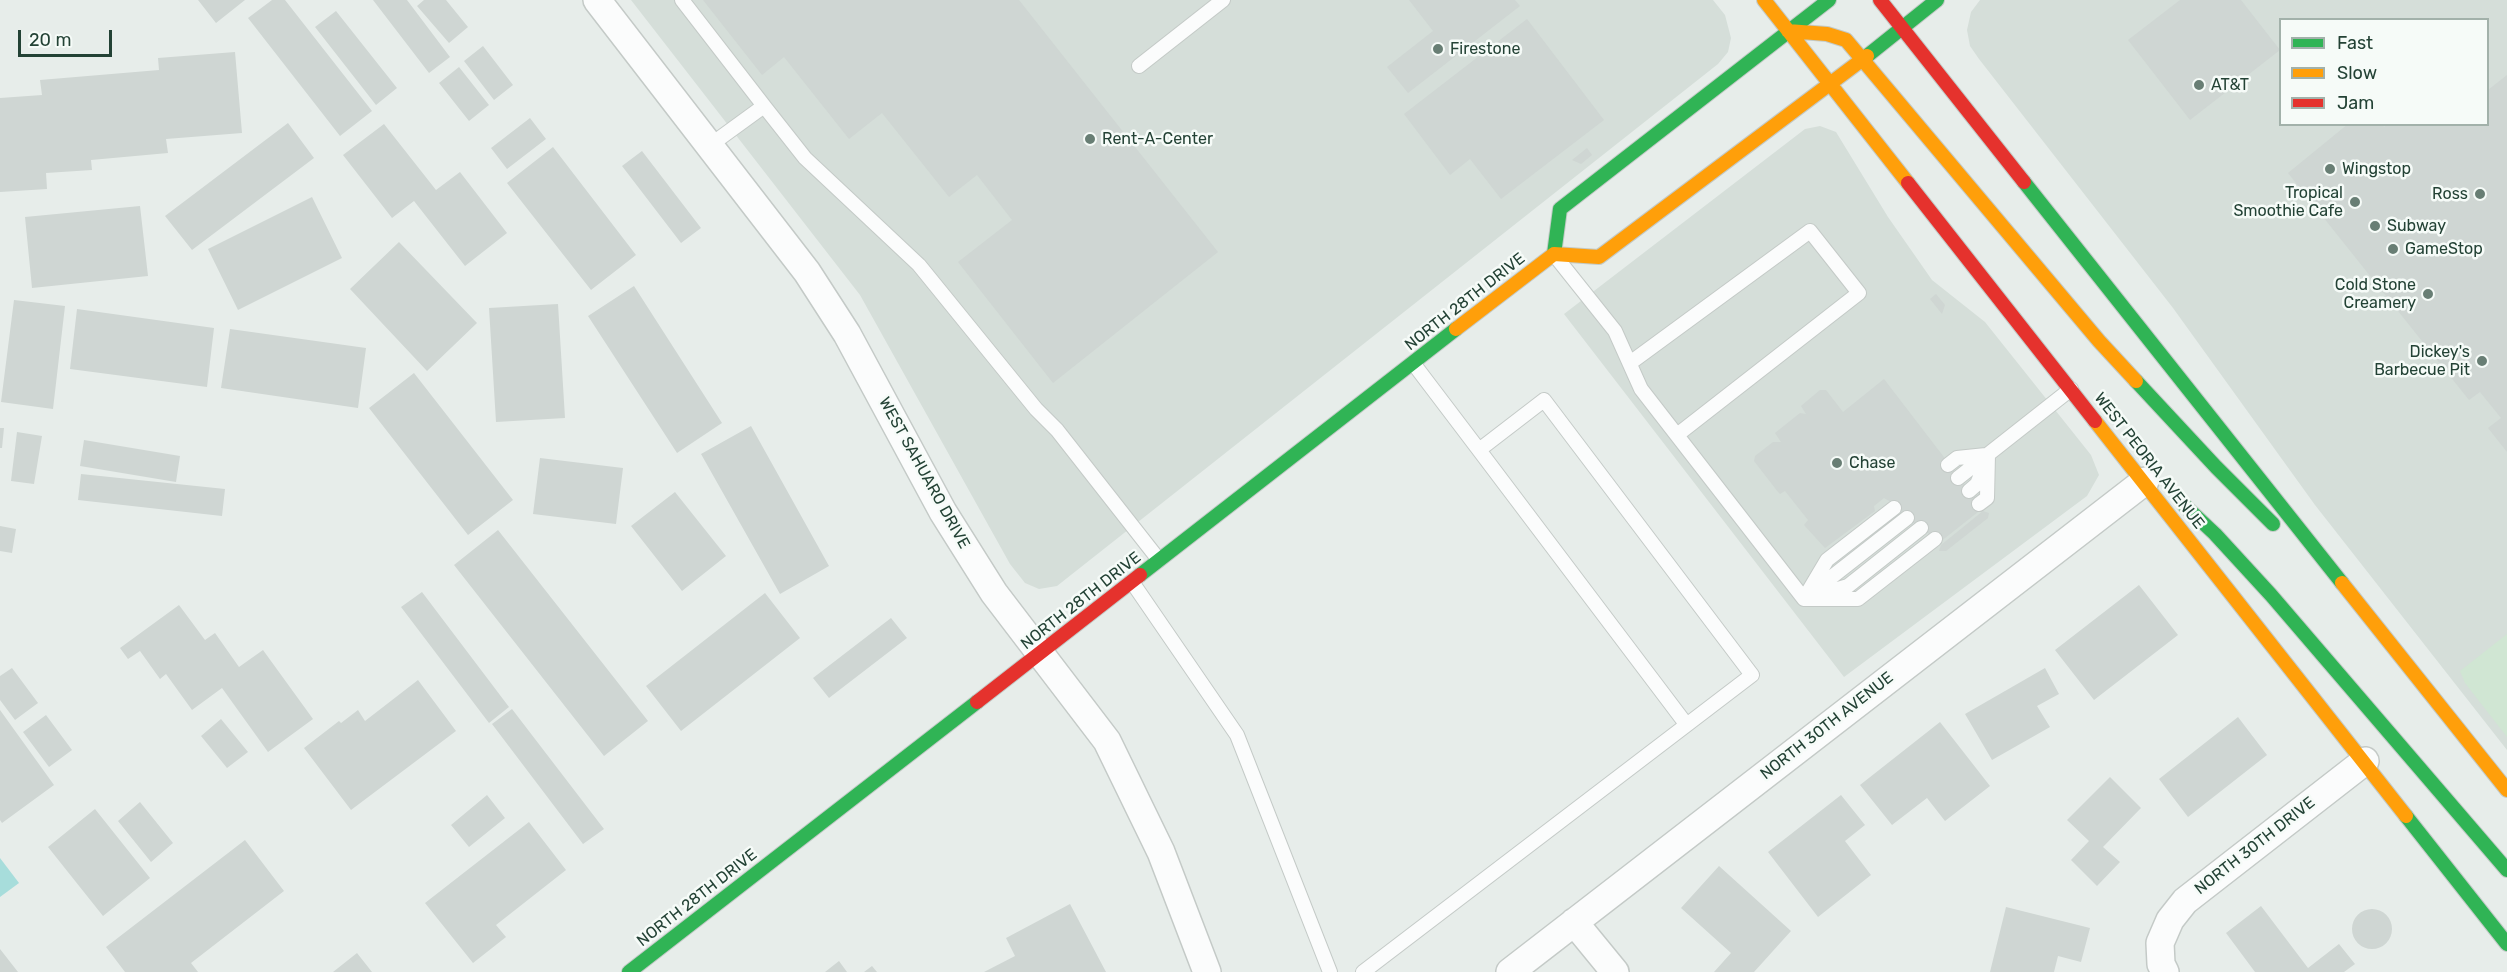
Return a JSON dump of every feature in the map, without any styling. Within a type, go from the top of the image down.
[{"type":"main road","name":"WEST PEORIA AVENUE","points":[[1764,0],[2145,481],[2507,944]]},
{"type":"main road","points":[[1829,0],[1560,209],[1554,254],[1599,257],[1902,29],[1937,0]]},
{"type":"main road","points":[[1880,0],[2507,790]]},
{"type":"main road","points":[[1788,31],[1827,34],[1845,40],[1863,58],[2099,341],[2265,517],[2343,583]]},
{"type":"main road","name":"NORTH 28TH DRIVE","points":[[629,972],[1554,254]]},
{"type":"main road","points":[[2145,481],[2180,502],[2215,534],[2345,679],[2507,870]]},
{"type":"street","name":"WEST SAHUARO DRIVE","points":[[597,0],[807,272],[847,334],[943,512],[994,593],[1107,741],[1161,852],[1207,972]]},
{"type":"street","name":"NORTH 30TH AVENUE","points":[[1510,972],[2145,481]]},
{"type":"street","name":"NORTH 30TH DRIVE","points":[[2165,972],[2161,964],[2160,943],[2170,920],[2185,901],[2364,762]]},
{"type":"street","points":[[1574,922],[1615,972]]},
{"type":"lane","points":[[682,0],[805,158],[919,265],[1036,409],[1057,430],[1159,560]]},
{"type":"lane","points":[[1139,66],[1224,0]]},
{"type":"lane","points":[[710,146],[764,106]]},
{"type":"lane","points":[[1630,363],[1810,231],[1859,293],[1677,435]]},
{"type":"lane","points":[[1554,254],[1615,331],[1641,389],[1804,599]]},
{"type":"lane","points":[[1413,363],[1686,724]]},
{"type":"lane","points":[[1958,478],[2071,389]]},
{"type":"lane","points":[[1363,972],[1752,675],[1544,400],[1479,450]]},
{"type":"lane","points":[[1948,465],[1957,458],[1988,455]]},
{"type":"lane","points":[[1969,491],[1977,484],[1988,455]]},
{"type":"lane","points":[[1979,504],[1988,498],[1988,455]]},
{"type":"lane","points":[[1804,599],[1827,560],[1894,508]]},
{"type":"lane","points":[[1804,599],[1907,518]]},
{"type":"lane","points":[[1804,599],[1848,586],[1921,528]]},
{"type":"lane","points":[[1804,599],[1858,599],[1935,539]]},
{"type":"lane","points":[[1132,582],[1237,735],[1330,972]]},
{"type":"shaded area","points":[[631,0],[1713,0],[1725,15],[1731,38],[1728,52],[1718,64],[1057,586],[1039,589],[1025,583],[1010,564],[860,295]]},
{"type":"shaded area","points":[[1980,0],[2507,0],[2507,750],[2315,505],[2173,308],[1979,59],[1970,46],[1967,30],[1971,12]]},
{"type":"shaded area","points":[[1820,126],[1836,132],[1888,217],[1932,280],[1985,322],[2091,455],[2099,475],[2087,496],[1844,677],[1564,314],[1805,129]]},
{"type":"green space","points":[[2507,634],[2507,737],[2465,683],[2460,671]]},
{"type":"water","points":[[0,858],[19,883],[0,897]]},
{"type":"building","points":[[198,0],[245,0],[216,23]]},
{"type":"building","points":[[272,0],[285,0],[372,111],[340,136],[248,18]]},
{"type":"building","points":[[373,0],[407,0],[450,57],[429,73]]},
{"type":"building","points":[[424,0],[446,0],[468,27],[449,43],[417,6]]},
{"type":"building","points":[[703,0],[1019,0],[1218,252],[1053,383],[958,262],[1012,220],[977,175],[949,197],[882,113],[849,139],[784,57],[762,75]]},
{"type":"building","name":"Firestone","points":[[1409,0],[1515,0],[1520,6],[1408,93],[1387,67],[1433,31]]},
{"type":"building","name":"AT&T","points":[[2180,0],[2241,0],[2279,51],[2190,120],[2128,40]]},
{"type":"building","points":[[336,11],[397,88],[376,105],[315,27]]},
{"type":"building","points":[[1527,19],[1604,120],[1501,199],[1470,159],[1450,175],[1404,114]]},
{"type":"building","points":[[483,46],[513,85],[494,100],[464,61]]},
{"type":"building","points":[[235,52],[242,133],[166,139],[168,153],[91,160],[92,170],[46,173],[47,189],[0,192],[0,98],[42,95],[40,80],[159,70],[158,58]]},
{"type":"building","points":[[459,67],[489,105],[469,121],[439,83]]},
{"type":"building","points":[[2507,75],[2507,452],[2488,428],[2501,418],[2480,392],[2469,400],[2288,173],[2346,126],[2489,126],[2489,89]]},
{"type":"building","points":[[530,118],[546,139],[507,169],[491,148]]},
{"type":"building","points":[[288,123],[314,158],[192,250],[165,216]]},
{"type":"building","points":[[384,124],[436,190],[460,172],[507,233],[465,266],[414,201],[392,218],[343,155]]},
{"type":"building","points":[[553,147],[636,255],[591,290],[507,183]]},
{"type":"building","points":[[1587,148],[1592,155],[1581,164],[1572,160]]},
{"type":"building","points":[[642,151],[701,228],[681,243],[622,166]]},
{"type":"building","points":[[312,197],[342,258],[238,310],[208,249]]},
{"type":"building","points":[[140,206],[148,276],[32,288],[25,217]]},
{"type":"building","points":[[399,242],[477,323],[427,371],[350,289]]},
{"type":"building","points":[[634,286],[722,423],[677,453],[588,316]]},
{"type":"building","points":[[1936,294],[1945,305],[1942,314],[1930,299]]},
{"type":"building","points":[[14,300],[65,306],[53,409],[1,402]]},
{"type":"building","points":[[558,304],[565,418],[496,422],[489,308]]},
{"type":"building","points":[[77,309],[214,328],[207,387],[70,369]]},
{"type":"building","points":[[230,329],[366,348],[358,408],[221,388]]},
{"type":"building","points":[[414,373],[513,500],[468,535],[369,408]]},
{"type":"building","name":"Chase","points":[[1884,379],[1983,508],[1940,542],[1888,504],[1891,502],[1884,498],[1874,506],[1875,511],[1825,548],[1804,525],[1808,520],[1785,491],[1780,494],[1754,461],[1755,456],[1773,442],[1781,442],[1775,433],[1800,413],[1806,414],[1801,406],[1820,390],[1826,390],[1843,412]]},
{"type":"building","points":[[751,426],[829,566],[780,594],[701,454]]},
{"type":"building","points":[[0,428],[4,428],[2,448],[0,448]]},
{"type":"building","points":[[17,432],[42,436],[34,484],[11,481]]},
{"type":"building","points":[[84,440],[180,456],[176,482],[80,466]]},
{"type":"building","points":[[540,458],[623,468],[616,524],[533,514]]},
{"type":"building","points":[[81,474],[225,489],[222,516],[78,500]]},
{"type":"building","points":[[675,492],[726,556],[682,591],[631,526]]},
{"type":"building","points":[[1983,511],[1989,513],[1988,518],[1946,551],[1939,551],[1941,545]]},
{"type":"building","points":[[0,526],[16,529],[12,553],[0,551]]},
{"type":"building","points":[[498,530],[648,721],[604,756],[454,565]]},
{"type":"building","points":[[2139,585],[2178,635],[2094,700],[2055,650]]},
{"type":"building","points":[[422,592],[509,707],[489,723],[401,607]]},
{"type":"building","points":[[765,593],[800,638],[681,731],[646,686]]},
{"type":"building","points":[[179,605],[205,640],[215,633],[239,667],[263,650],[313,719],[268,752],[222,688],[192,710],[166,674],[160,679],[140,651],[128,659],[120,648]]},
{"type":"building","points":[[891,618],[907,638],[829,698],[813,678]]},
{"type":"building","points":[[12,668],[38,703],[15,720],[0,700],[0,676]]},
{"type":"building","points":[[2045,668],[2059,694],[2037,706],[2050,727],[1992,760],[1965,714]]},
{"type":"building","points":[[418,680],[456,731],[351,810],[304,748],[339,721],[341,723],[358,710],[365,721]]},
{"type":"building","points":[[512,709],[604,829],[583,844],[492,724]]},
{"type":"building","points":[[0,710],[54,785],[2,823],[0,820]]},
{"type":"building","points":[[46,715],[72,750],[49,767],[23,732]]},
{"type":"building","points":[[2238,717],[2267,755],[2188,817],[2159,779]]},
{"type":"building","points":[[221,719],[248,752],[227,768],[201,736]]},
{"type":"building","points":[[1940,722],[1990,786],[1945,821],[1927,798],[1892,825],[1860,785]]},
{"type":"building","points":[[2110,777],[2141,808],[2103,847],[2120,862],[2097,886],[2071,860],[2089,841],[2067,820]]},
{"type":"building","points":[[487,795],[505,818],[469,847],[451,825]]},
{"type":"building","points":[[1841,795],[1865,825],[1845,841],[1871,875],[1818,917],[1768,852]]},
{"type":"building","points":[[140,802],[173,843],[151,862],[118,821]]},
{"type":"building","points":[[95,809],[150,878],[103,916],[48,847]]},
{"type":"building","points":[[529,822],[566,870],[496,925],[506,937],[473,963],[425,903]]},
{"type":"building","points":[[245,840],[284,891],[191,963],[198,972],[125,972],[106,947]]},
{"type":"building","points":[[1719,866],[1791,931],[1754,972],[1714,972],[1731,953],[1681,908]]},
{"type":"building","points":[[1070,904],[1106,972],[984,972],[1015,956],[1006,938]]},
{"type":"building","points":[[2261,906],[2308,968],[2339,944],[2355,964],[2344,972],[2255,972],[2226,933]]},
{"type":"building","points":[[2006,907],[2090,928],[2081,962],[2058,956],[2054,972],[1990,972]]},
{"type":"building","points":[[2372,909],[2386,915],[2392,929],[2386,943],[2372,949],[2358,943],[2352,929],[2358,915]]},
{"type":"building","points":[[0,949],[18,972],[0,972]]},
{"type":"building","points":[[357,953],[372,972],[333,972]]},
{"type":"building","points":[[839,961],[847,972],[825,972]]},
{"type":"building","points":[[872,966],[877,972],[864,972]]},
{"type":"traffic: fast","points":[[1554,254],[1560,209],[1829,0]]},
{"type":"traffic: fast","points":[[1867,56],[1937,0]]},
{"type":"traffic: fast","points":[[2024,182],[2342,583]]},
{"type":"traffic: fast","points":[[1140,575],[1456,329]]},
{"type":"traffic: fast","points":[[2136,381],[2273,524]]},
{"type":"traffic: fast","points":[[2184,505],[2215,534],[2271,595],[2507,870]]},
{"type":"traffic: fast","points":[[629,972],[977,702]]},
{"type":"traffic: fast","points":[[2406,816],[2507,944]]},
{"type":"traffic: slow","points":[[1764,0],[1908,183]]},
{"type":"traffic: slow","points":[[1788,31],[1827,34],[1846,40],[2099,341],[2136,381]]},
{"type":"traffic: slow","points":[[1456,329],[1554,254],[1599,257],[1867,56]]},
{"type":"traffic: slow","points":[[2095,421],[2406,816]]},
{"type":"traffic: slow","points":[[2342,583],[2507,790]]},
{"type":"traffic: jam","points":[[1880,0],[2024,182]]},
{"type":"traffic: jam","points":[[1908,183],[2095,421]]},
{"type":"traffic: jam","points":[[977,702],[1140,575]]},
{"type":"place","name":"Firestone","points":[[1438,49]]},
{"type":"place","name":"AT&T","points":[[2199,85]]},
{"type":"place","name":"Rent-A-Center","points":[[1090,139]]},
{"type":"place","name":"Wingstop","points":[[2330,169]]},
{"type":"place","name":"Ross","points":[[2480,194]]},
{"type":"place","name":"Tropical Smoothie Cafe","points":[[2355,202]]},
{"type":"place","name":"Subway","points":[[2375,226]]},
{"type":"place","name":"GameStop","points":[[2393,249]]},
{"type":"place","name":"Cold Stone Creamery","points":[[2428,294]]},
{"type":"place","name":"Dickey's Barbecue Pit","points":[[2482,361]]},
{"type":"place","name":"Chase","points":[[1837,463]]}]
